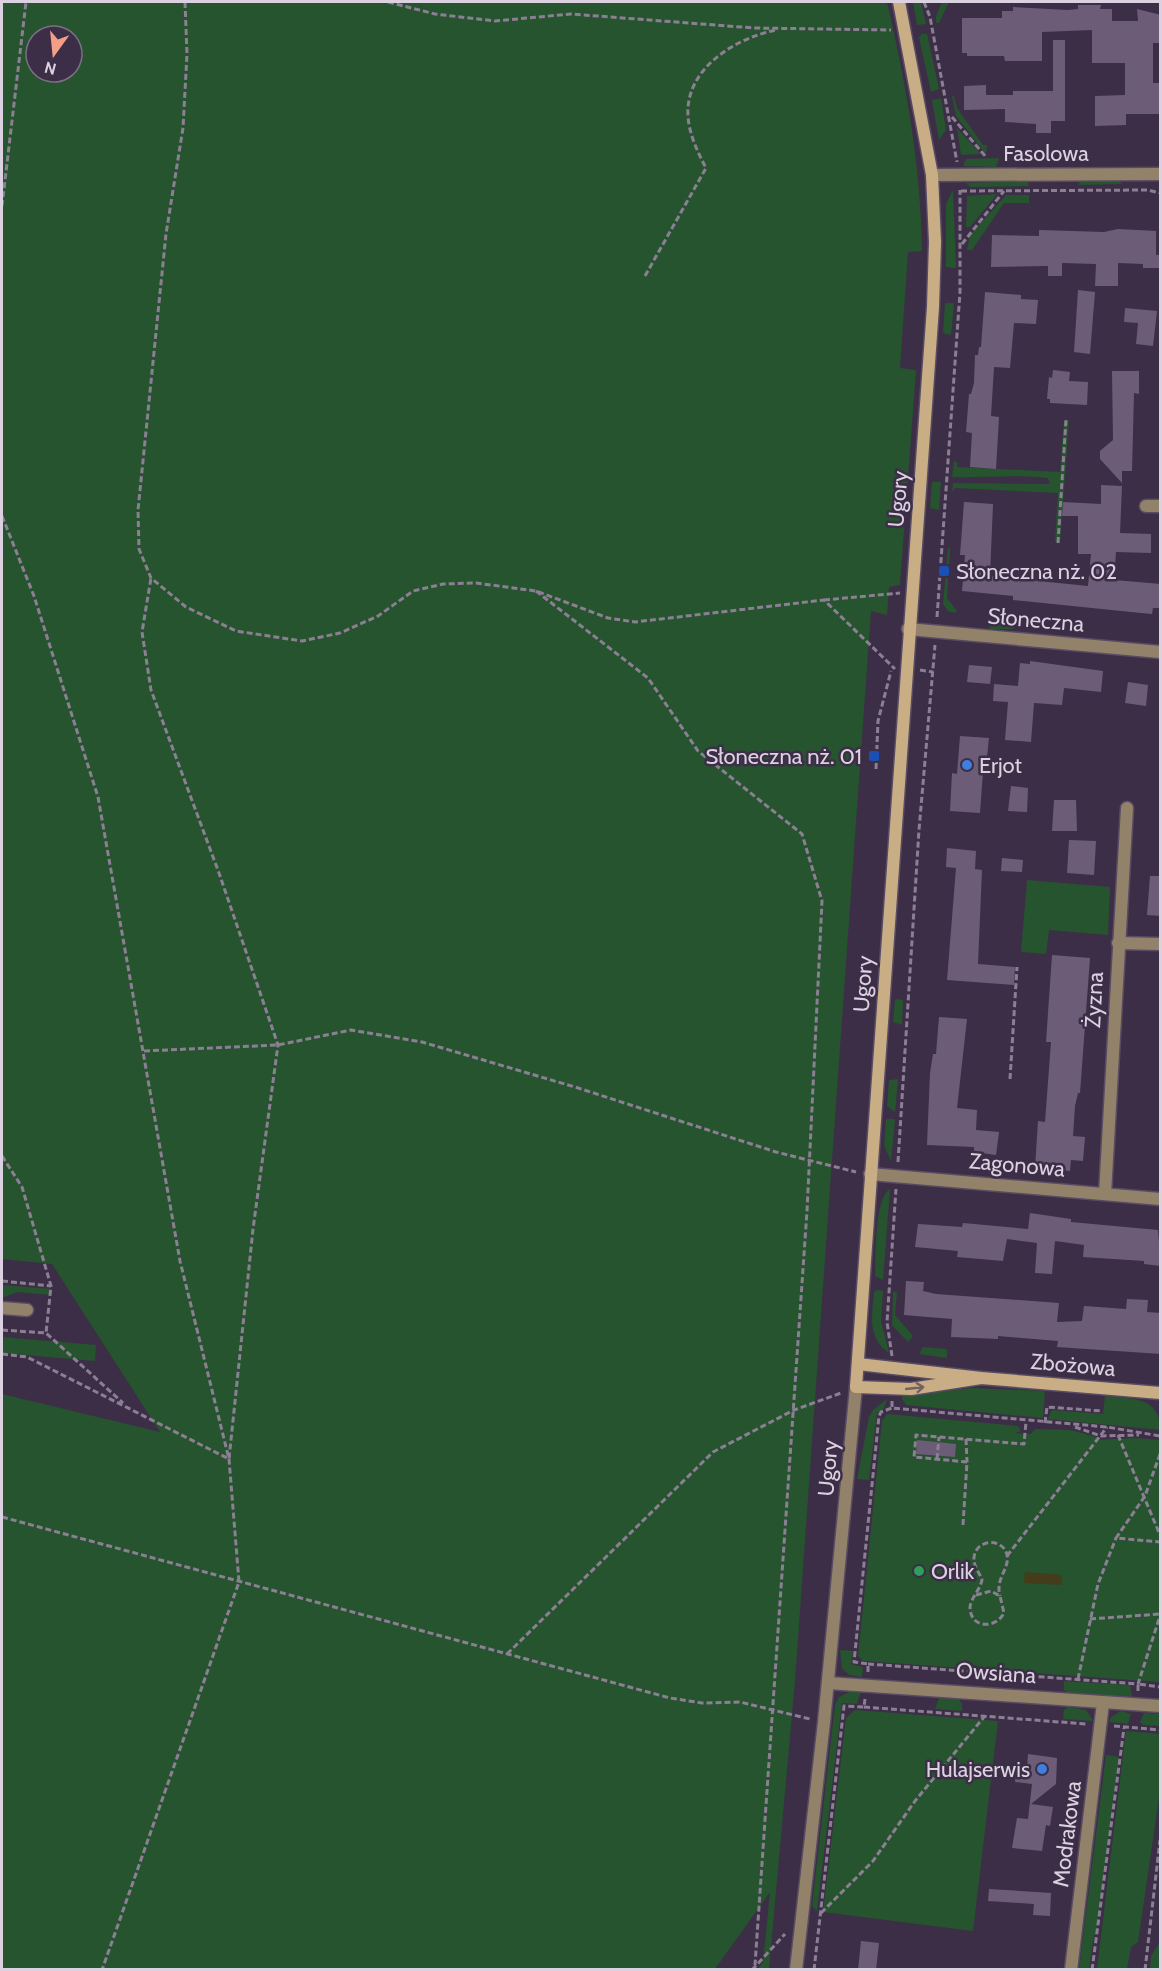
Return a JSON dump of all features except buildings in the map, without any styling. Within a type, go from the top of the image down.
[{"type":"street","name":"Ugory","points":[[796,1970],[828,1683],[858,1364],[908,629],[933,307],[935,242],[932,175],[899,2]]},
{"type":"street","name":"Fasolowa","points":[[932,175],[1161,174]]},
{"type":"street","points":[[1146,506],[1161,506]]},
{"type":"street","name":"Słoneczna","points":[[908,629],[1161,652]]},
{"type":"street","name":"Żyzna","points":[[1105,1194],[1127,808]]},
{"type":"street","points":[[1118,943],[1161,944]]},
{"type":"street","name":"Zagonowa","points":[[870,1174],[1161,1199]]},
{"type":"street","points":[[2,1308],[27,1310]]},
{"type":"street","name":"Zbożowa","points":[[858,1364],[981,1378],[1161,1394]]},
{"type":"street","name":"Zbożowa","points":[[856,1388],[892,1389],[981,1378]]},
{"type":"street","name":"Owsiana","points":[[828,1683],[1161,1706]]},
{"type":"street","name":"Modrakowa","points":[[1071,1970],[1102,1702]]},
{"type":"path","points":[[2,207],[26,2]]},
{"type":"path","points":[[185,2],[187,54],[183,128],[166,234],[138,510],[139,549],[151,578],[186,607],[236,631],[302,641],[340,633],[378,616],[413,591],[443,584],[476,583],[536,591],[608,618],[634,622],[912,592]]},
{"type":"path","points":[[388,2],[435,14],[495,21],[571,14],[784,28],[905,29]]},
{"type":"path","points":[[924,2],[930,17],[958,166]]},
{"type":"path","points":[[645,276],[706,168],[688,118],[688,99],[694,85],[705,69],[729,48],[754,34],[784,28]]},
{"type":"path","points":[[950,115],[986,156]]},
{"type":"path","points":[[893,1367],[887,1322],[961,244],[960,185]]},
{"type":"path","points":[[961,191],[1148,190],[1161,193]]},
{"type":"path","points":[[961,244],[1004,191]]},
{"type":"path","points":[[1058,543],[1066,420]]},
{"type":"path","points":[[2,516],[34,596],[98,797],[180,1261],[229,1459],[239,1582],[102,1970]]},
{"type":"path","points":[[151,578],[142,632],[151,690],[219,873],[278,1045],[253,1229],[229,1459]]},
{"type":"path","points":[[536,591],[648,678],[698,751],[802,834],[822,901],[794,1410],[755,1965]]},
{"type":"path","points":[[824,600],[892,668],[933,672]]},
{"type":"path","points":[[876,769],[878,721],[892,668]]},
{"type":"path","points":[[1010,1079],[1017,967]]},
{"type":"path","points":[[143,1051],[278,1045],[351,1030],[422,1042],[575,1087],[809,1162],[870,1174]]},
{"type":"path","points":[[2,1156],[22,1186],[51,1286],[46,1333]]},
{"type":"path","points":[[2,1281],[51,1286]]},
{"type":"path","points":[[2,1330],[46,1333],[127,1407]]},
{"type":"path","points":[[2,1354],[27,1357],[229,1459]]},
{"type":"path","points":[[507,1654],[713,1452],[794,1410],[856,1388]]},
{"type":"path","points":[[892,1389],[892,1408],[1045,1424],[1107,1427],[1161,1436]]},
{"type":"path","points":[[1045,1424],[1047,1407],[1102,1411]]},
{"type":"path","points":[[967,1462],[914,1457],[916,1435],[1024,1444],[1026,1422]]},
{"type":"path","points":[[1072,1426],[1101,1436],[1147,1434]]},
{"type":"path","points":[[1007,1556],[997,1543],[986,1543],[977,1549],[974,1559],[982,1580],[970,1605],[972,1616],[986,1625],[997,1622],[1004,1613],[998,1583],[1006,1567],[1007,1556],[1107,1427]]},
{"type":"path","points":[[1118,1435],[1161,1535]]},
{"type":"path","points":[[937,1459],[939,1437]]},
{"type":"path","points":[[963,1525],[967,1462],[966,1439]]},
{"type":"path","points":[[1078,1679],[1098,1584],[1116,1538],[1145,1496],[1161,1454]]},
{"type":"path","points":[[2,1517],[670,1698],[702,1703],[740,1702],[824,1722]]},
{"type":"path","points":[[1116,1538],[1161,1542]]},
{"type":"path","points":[[976,1595],[991,1591],[1000,1596]]},
{"type":"path","points":[[868,1664],[1138,1684],[1161,1615],[1090,1619]]},
{"type":"path","points":[[864,1707],[1161,1731]]},
{"type":"path","points":[[820,1914],[873,1861],[915,1801],[984,1717]]},
{"type":"path","points":[[1092,1970],[1124,1728]]},
{"type":"path","points":[[1145,1970],[1161,1840]]},
{"type":"path","points":[[752,1970],[778,1939],[801,1923]]},
{"type":"green space","points":[[2,2],[887,2],[906,94],[919,188],[922,251],[908,252],[900,368],[916,370],[900,585],[889,587],[887,615],[871,611],[795,1681],[769,1969],[758,1969],[763,1962],[770,1892],[715,1969],[2,1969],[2,1394],[160,1432],[52,1264],[2,1259]]},
{"type":"green space","points":[[913,2],[921,2],[926,24],[917,25]]},
{"type":"green space","points":[[942,2],[949,2],[939,23],[936,23],[936,16]]},
{"type":"green space","points":[[927,34],[939,89],[931,92],[919,37]]},
{"type":"green space","points":[[952,96],[954,96],[957,108],[983,145],[987,145],[986,154],[956,116]]},
{"type":"green space","points":[[941,98],[946,130],[939,140],[932,100]]},
{"type":"green space","points":[[957,128],[981,154],[961,155]]},
{"type":"green space","points":[[999,158],[996,167],[963,166],[966,159]]},
{"type":"green space","points":[[1081,180],[1119,181],[1122,184],[1078,185]]},
{"type":"green space","points":[[1027,181],[1029,186],[970,187],[966,183]]},
{"type":"green space","points":[[953,190],[956,268],[946,267],[946,204]]},
{"type":"green space","points":[[997,194],[970,227],[966,227],[967,196]]},
{"type":"green space","points":[[1006,195],[1029,195],[1029,203],[1004,203],[972,250],[967,250],[970,235]]},
{"type":"green space","points":[[945,303],[954,303],[951,335],[943,333]]},
{"type":"green space","points":[[1064,420],[1069,421],[1060,543],[1055,542],[1058,493],[955,488],[952,492],[953,483],[1050,484],[1048,478],[1036,477],[952,477],[954,462],[957,462],[957,467],[1060,472]]},
{"type":"green space","points":[[932,482],[941,482],[939,510],[930,508]]},
{"type":"green space","points":[[948,548],[950,548],[947,598],[957,611],[955,613],[948,611],[943,604]]},
{"type":"green space","points":[[988,620],[1015,623],[1014,629],[990,629]]},
{"type":"green space","points":[[1027,880],[1110,887],[1108,935],[1049,930],[1046,954],[1021,952]]},
{"type":"green space","points":[[897,999],[903,1000],[902,1025],[893,1022]]},
{"type":"green space","points":[[898,1079],[895,1112],[887,1106],[889,1080]]},
{"type":"green space","points":[[886,1119],[895,1119],[891,1162],[884,1145]]},
{"type":"green space","points":[[890,1189],[883,1280],[875,1276],[878,1215],[885,1195]]},
{"type":"green space","points":[[2,1285],[51,1289],[50,1295],[17,1292],[2,1298]]},
{"type":"green space","points":[[883,1291],[881,1321],[889,1353],[877,1341],[872,1326],[874,1292]]},
{"type":"green space","points":[[893,1292],[897,1292],[895,1315],[913,1336],[908,1342],[892,1325]]},
{"type":"green space","points":[[2,1337],[96,1345],[95,1361],[2,1353]]},
{"type":"green space","points":[[923,1347],[947,1349],[947,1358],[919,1354]]},
{"type":"green space","points":[[973,1388],[1045,1391],[1043,1418],[906,1405],[902,1399],[902,1394]]},
{"type":"green space","points":[[1105,1396],[1134,1399],[1150,1405],[1159,1419],[1160,1430],[1048,1419],[1052,1410],[1103,1414]]},
{"type":"green space","points":[[887,1399],[884,1408],[877,1413],[869,1480],[857,1479],[869,1417],[873,1410]]},
{"type":"green space","points":[[887,1414],[1018,1426],[1021,1431],[1015,1433],[1031,1434],[1035,1429],[1070,1430],[1097,1437],[1096,1440],[1135,1438],[1160,1440],[1160,1682],[863,1661],[858,1656],[882,1421]]},
{"type":"green space","points":[[840,1650],[853,1651],[851,1664],[863,1667],[862,1677],[849,1675],[842,1668]]},
{"type":"green space","points":[[1064,1681],[1130,1685],[1132,1695],[1130,1697],[1068,1693],[1064,1690]]},
{"type":"green space","points":[[851,1691],[861,1691],[857,1704],[842,1703],[817,1911],[812,1906],[835,1705],[839,1697]]},
{"type":"green space","points":[[939,1698],[959,1699],[962,1711],[935,1709]]},
{"type":"green space","points":[[1068,1707],[1086,1710],[1093,1721],[1063,1719],[1064,1710]]},
{"type":"green space","points":[[855,1710],[998,1721],[973,1931],[823,1912],[846,1718]]},
{"type":"green space","points":[[1121,1711],[1131,1714],[1128,1724],[1109,1722],[1111,1717]]},
{"type":"green space","points":[[1144,1713],[1160,1714],[1160,1726],[1143,1725],[1140,1722]]},
{"type":"green space","points":[[1126,1731],[1160,1734],[1160,1791],[1138,1942],[1131,1947],[1127,1969],[1097,1969]]},
{"type":"green space","points":[[1106,1755],[1119,1757],[1096,1935],[1094,1935],[1089,1969],[1079,1969]]},
{"type":"green space","points":[[1160,1942],[1160,1969],[1150,1969],[1151,1956]]},
{"type":"sand","points":[[1025,1572],[1062,1575],[1062,1585],[1024,1583]]},
{"type":"place","name":"Słoneczna nż. 02","points":[[944,571]]},
{"type":"place","name":"Słoneczna nż. 01","points":[[874,756]]},
{"type":"place","name":"Erjot","points":[[967,765]]},
{"type":"place","name":"Orlik","points":[[919,1571]]},
{"type":"place","name":"Hulajserwis","points":[[1042,1769]]}]
